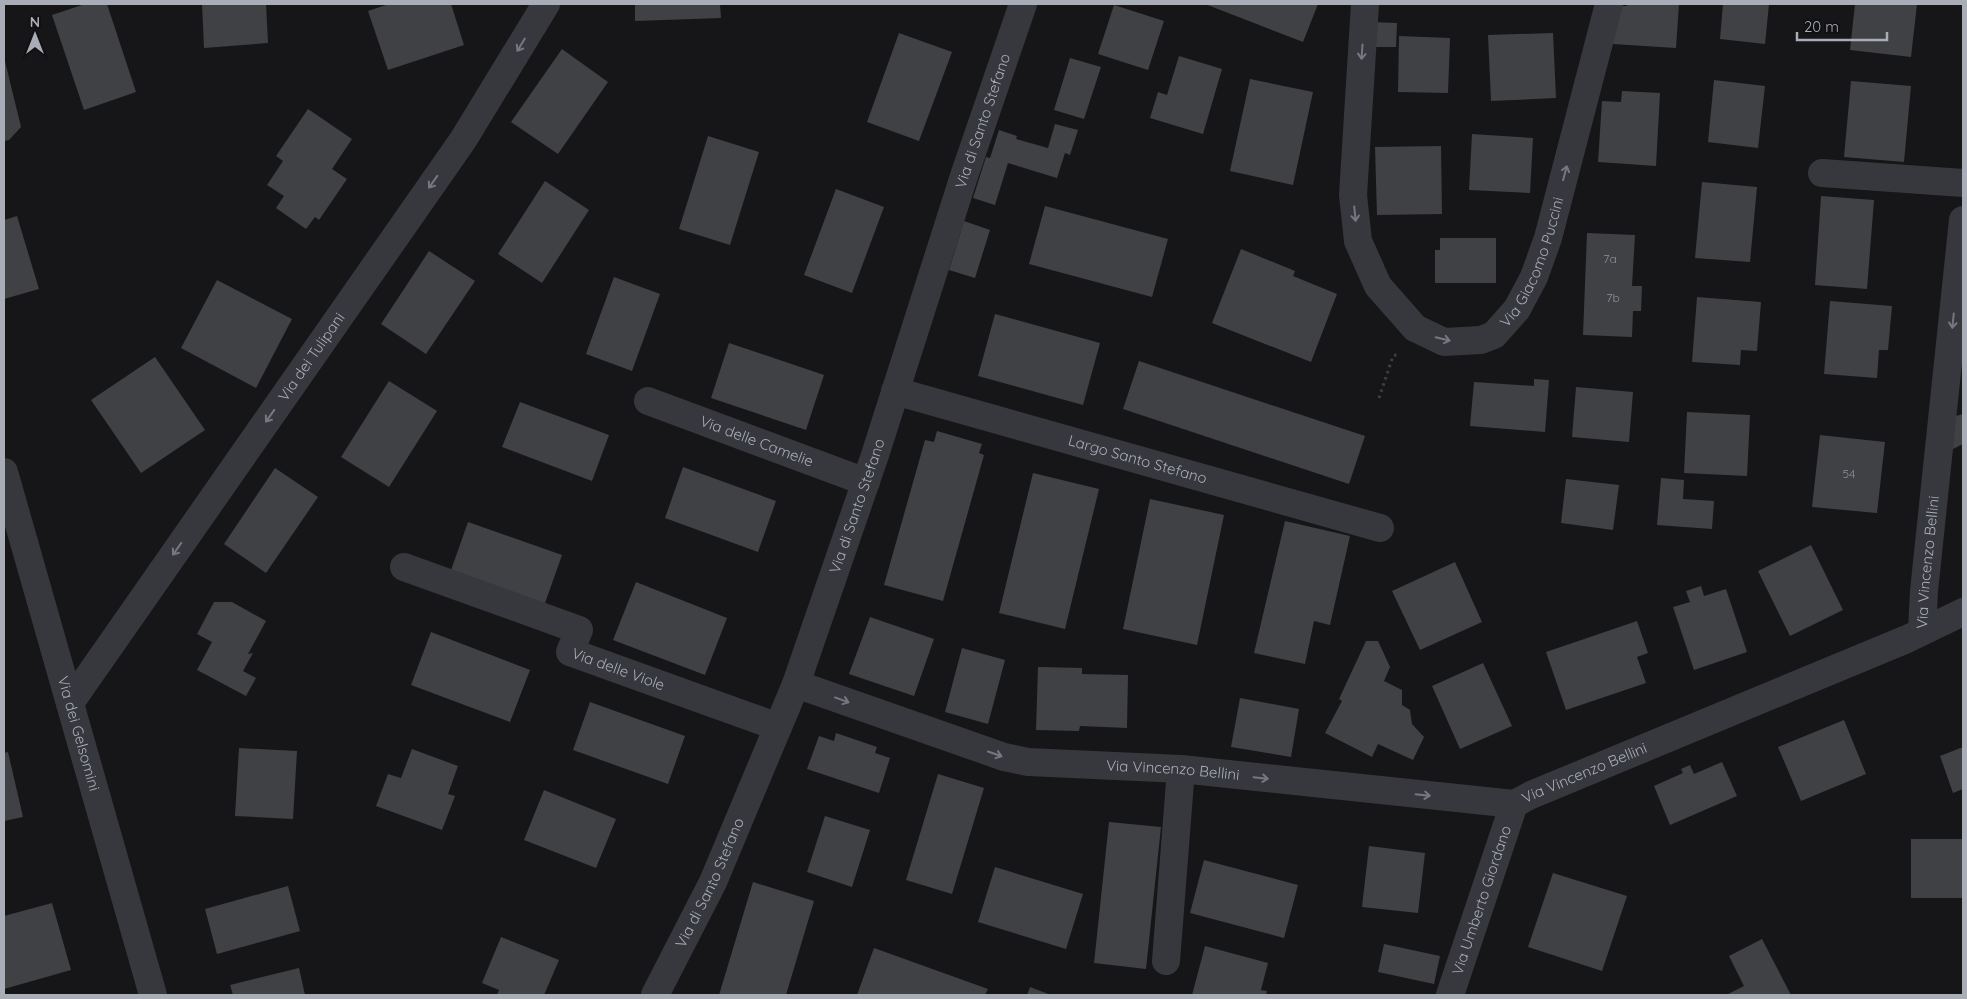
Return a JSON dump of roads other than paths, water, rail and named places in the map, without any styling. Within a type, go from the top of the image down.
[{"type":"street","name":"Via dei Tulipani","points":[[70,703],[463,140],[546,4]]},
{"type":"street","name":"Via di Santo Stefano","points":[[655,995],[713,882],[796,684],[866,482],[964,176],[1023,4]]},
{"type":"street","name":"Via Giacomo Puccini","points":[[1365,4],[1353,195],[1358,241],[1378,286],[1414,328],[1444,342],[1481,340],[1494,335],[1517,309],[1534,277],[1548,238],[1609,4]]},
{"type":"street","points":[[1822,173],[1963,183]]},
{"type":"street","name":"Via Vincenzo Bellini","points":[[796,684],[1004,757],[1028,762],[1181,769],[1514,804],[1539,791],[1907,639],[1922,631],[1924,591],[1963,220]]},
{"type":"street","name":"Largo Santo Stefano","points":[[895,391],[1380,528]]},
{"type":"street","name":"Via delle Camelie","points":[[648,401],[866,482]]},
{"type":"street","name":"Via dei Gelsomini","points":[[4,472],[153,995]]},
{"type":"street","name":"Via delle Viole","points":[[404,567],[579,630],[570,652],[778,727]]},
{"type":"street","points":[[1922,631],[1963,612]]},
{"type":"street","points":[[1166,961],[1181,769]]},
{"type":"street","name":"Via Umberto Giordano","points":[[1450,995],[1514,804]]}]
